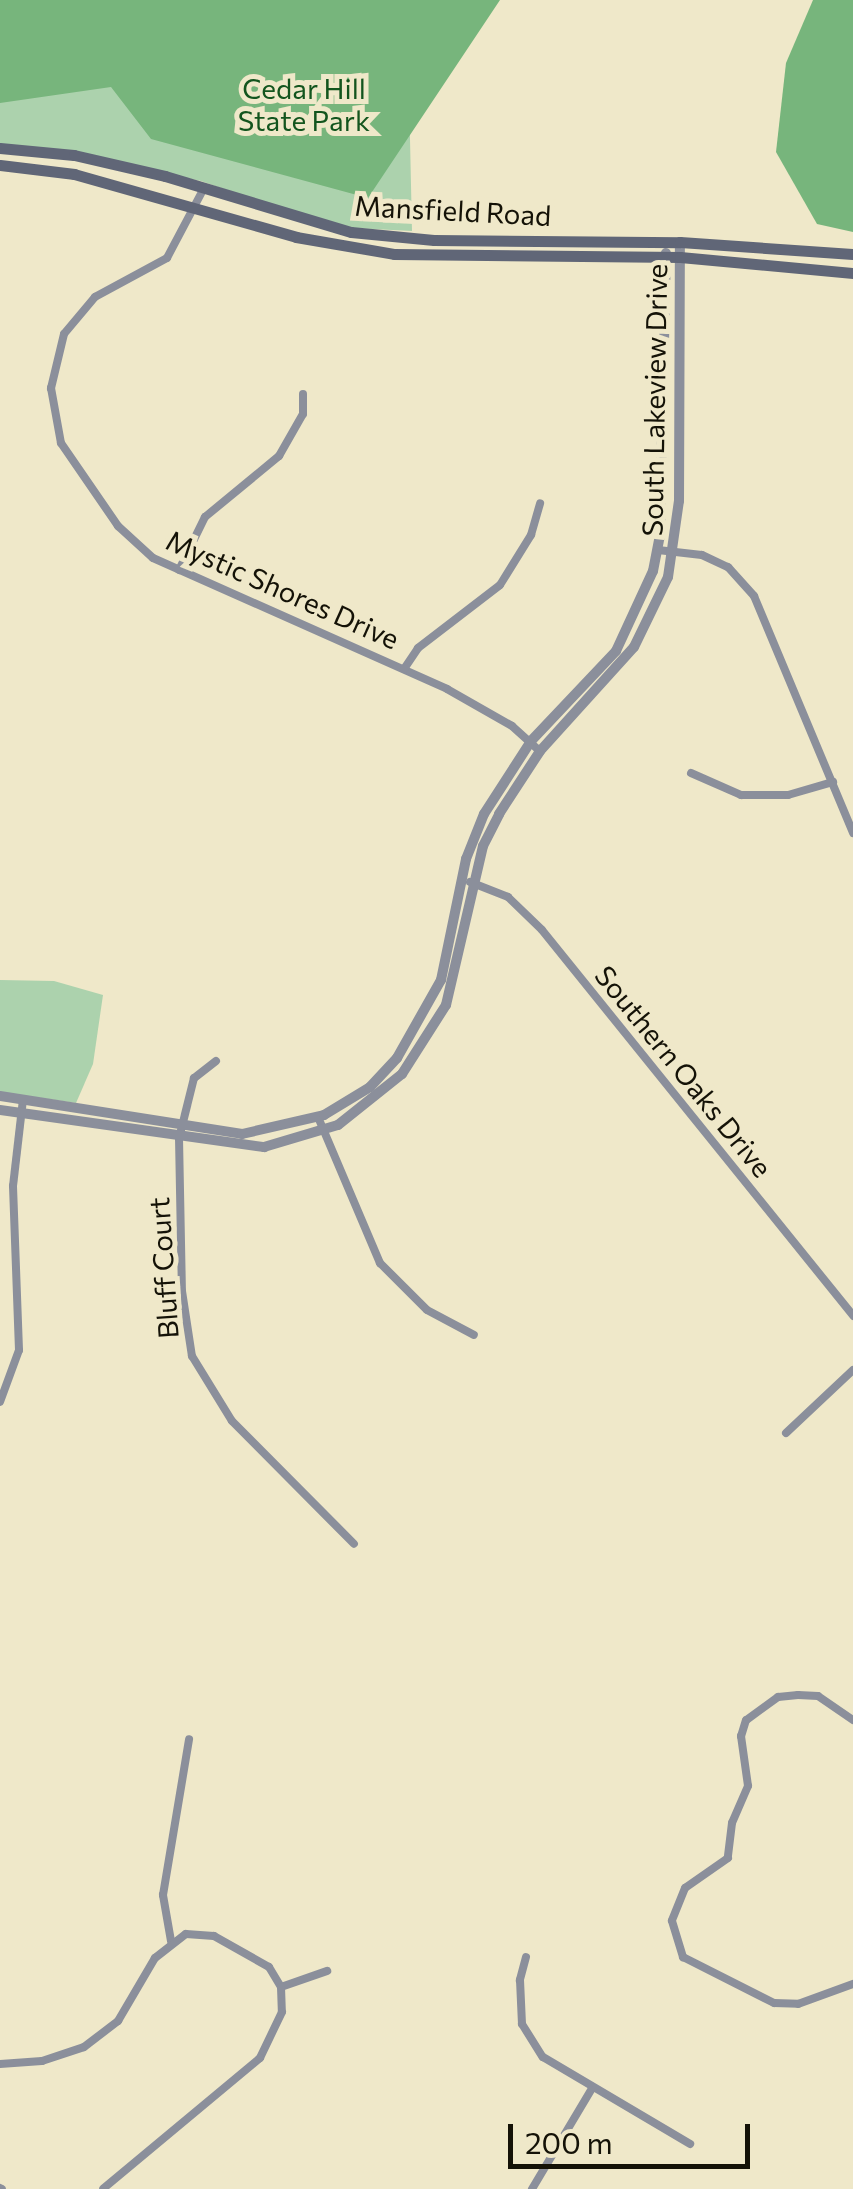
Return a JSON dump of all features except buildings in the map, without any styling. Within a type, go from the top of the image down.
[{"type":"main road","name":"Mansfield Road","points":[[0,148],[74,155],[204,188],[351,232],[434,240],[674,242],[853,254]]},
{"type":"main road","name":"Mansfield Road","points":[[0,166],[74,174],[198,206],[296,237],[394,254],[680,257],[853,273]]},
{"type":"street","name":"Mystic Shores Drive","points":[[204,188],[198,206],[167,258],[95,297],[55,350],[51,388],[62,443],[96,499],[134,542],[179,570],[404,668],[489,712],[540,751]]},
{"type":"street","name":"South Lakeview Drive","points":[[0,1096],[22,1106],[179,1138],[264,1148],[324,1131],[386,1090],[428,1040],[452,988],[474,882],[499,814],[540,751],[634,647],[673,550],[680,257],[674,242]]},
{"type":"street","name":"South Lakeview Drive","points":[[0,1110],[22,1106],[242,1134],[318,1117],[370,1087],[420,1025],[441,980],[460,881],[484,814],[530,741],[616,651],[658,550],[665,258],[674,242]]},
{"type":"street","points":[[179,570],[205,517],[279,456],[303,414],[303,394]]},
{"type":"street","points":[[404,668],[444,624],[500,584],[530,535],[540,503]]},
{"type":"street","points":[[658,550],[673,550],[728,568],[754,596],[853,833]]},
{"type":"street","points":[[691,773],[741,795],[788,796],[832,782]]},
{"type":"street","name":"Southern Oaks Drive","points":[[460,881],[474,882],[508,897],[542,930],[853,1316]]},
{"type":"street","name":"Bluff Court","points":[[216,1061],[194,1078],[179,1138],[182,1291],[192,1356],[232,1421],[354,1544]]},
{"type":"street","points":[[0,1402],[19,1350],[13,1186],[22,1106]]},
{"type":"street","points":[[318,1117],[380,1262],[427,1310],[474,1335]]},
{"type":"street","points":[[786,1433],[853,1370]]},
{"type":"street","points":[[853,1720],[818,1696],[798,1694],[778,1697],[746,1720],[741,1736],[748,1786],[732,1823],[728,1858],[684,1888],[672,1920],[682,1957],[774,2004],[798,2004],[853,1984]]},
{"type":"street","points":[[171,1941],[162,1895],[190,1738]]},
{"type":"street","points":[[0,2064],[42,2061],[97,2038],[118,2021],[171,1941],[186,1934],[214,1936],[257,1958],[281,1987],[282,2012],[260,2058],[103,2189]]},
{"type":"street","points":[[526,1958],[520,1980],[522,2024],[543,2057],[591,2090],[690,2144]]},
{"type":"street","points":[[281,1987],[327,1972]]},
{"type":"street","points":[[532,2189],[591,2090]]},
{"type":"green space","name":"Cedar Hill State Park","points":[[0,0],[407,0],[412,231],[333,227],[201,181],[69,153],[0,151]]},
{"type":"green space","name":"Cedar Hill State Park","points":[[0,0],[500,0],[368,198],[151,139],[111,87],[0,103]]},
{"type":"green space","points":[[813,0],[853,0],[853,232],[817,224],[776,152],[786,63]]},
{"type":"green space","points":[[0,980],[54,981],[103,995],[93,1064],[76,1103],[0,1092]]}]
